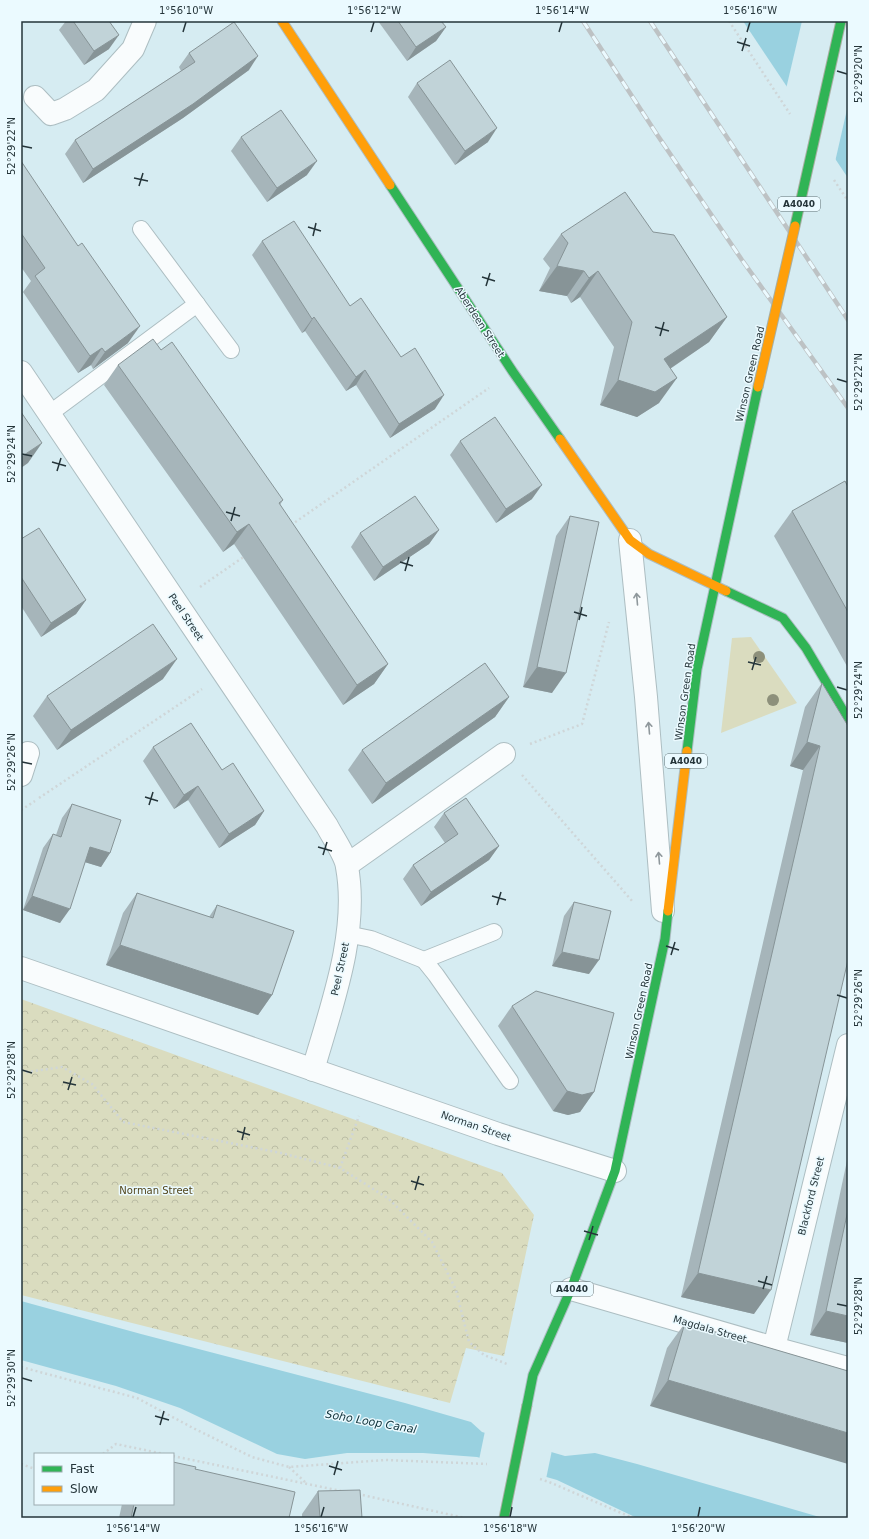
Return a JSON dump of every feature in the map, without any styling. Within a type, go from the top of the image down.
[{"type":"main road","name":"Aberdeen Street","points":[[282,21],[513,372],[630,540],[649,554],[783,618],[806,648],[848,719]]},
{"type":"main road","name":"Winson Green Road","points":[[504,1518],[533,1375],[572,1289],[615,1171],[665,939],[697,669],[758,387],[841,21]]},
{"type":"street","points":[[35,97],[51,114],[65,110],[96,90],[133,49],[145,21]]},
{"type":"street","name":"Peel Street","points":[[21,372],[327,826],[347,865],[350,911],[340,979],[313,1070]]},
{"type":"street","points":[[630,540],[646,697],[665,939]]},
{"type":"street","points":[[21,775],[28,753]]},
{"type":"street","points":[[347,865],[504,754]]},
{"type":"street","name":"Norman Street","points":[[21,968],[498,1134],[615,1171]]},
{"type":"street","name":"Blackford Street","points":[[774,1348],[848,1045]]},
{"type":"street","name":"Magdala Street","points":[[572,1289],[848,1368]]},
{"type":"lane","points":[[141,229],[231,350]]},
{"type":"lane","points":[[49,414],[197,304]]},
{"type":"lane","points":[[424,960],[494,932]]},
{"type":"lane","points":[[347,934],[371,939],[424,960],[436,974],[510,1081]]},
{"type":"path","points":[[729,21],[793,118]]},
{"type":"path","points":[[831,176],[848,201]]},
{"type":"path","points":[[289,526],[513,372]]},
{"type":"path","points":[[177,603],[249,553]]},
{"type":"path","points":[[610,617],[582,724],[504,754],[634,903]]},
{"type":"path","points":[[21,810],[224,674]]},
{"type":"path","points":[[21,1071],[28,1072],[62,1067],[92,1084],[123,1122],[281,1154],[340,1168],[389,1199],[432,1242],[456,1290],[469,1342],[484,1355],[533,1375]]},
{"type":"path","points":[[340,1168],[369,1089]]},
{"type":"path","points":[[21,1367],[137,1398],[252,1457],[289,1467],[385,1460],[486,1464],[493,1466]]},
{"type":"path","points":[[104,1453],[116,1444],[159,1453]]},
{"type":"path","points":[[174,1456],[344,1491]]},
{"type":"path","points":[[21,1464],[34,1469]]},
{"type":"path","points":[[289,1467],[306,1483]]},
{"type":"path","points":[[535,1478],[549,1482],[633,1518]]},
{"type":"path","points":[[351,1493],[465,1518]]},
{"type":"green space","points":[[751,637],[797,703],[721,733],[732,638]]},
{"type":"green space","name":"Norman Street","points":[[21,999],[502,1173],[534,1215],[504,1356],[466,1348],[450,1403],[21,1295]]},
{"type":"water","points":[[743,21],[811,21],[848,75],[848,178]]},
{"type":"water","name":"Soho Loop Canal","points":[[21,1301],[405,1403],[471,1422],[482,1432],[565,1456],[595,1453],[823,1518],[637,1518],[557,1480],[477,1457],[423,1453],[347,1453],[305,1459],[277,1454],[180,1408],[116,1386],[21,1360]]},
{"type":"pier","points":[[802,21],[813,21],[848,72],[848,105],[835,162],[786,89]]},
{"type":"pier","points":[[485,1431],[552,1450],[546,1479],[479,1460]]},
{"type":"building","points":[[73,21],[109,21],[119,35],[94,51]]},
{"type":"building","points":[[398,21],[441,21],[446,27],[416,47]]},
{"type":"building","points":[[234,22],[258,56],[193,104],[93,169],[75,140],[195,62],[189,53]]},
{"type":"building","points":[[450,60],[497,128],[465,151],[417,83]]},
{"type":"building","points":[[281,110],[317,161],[277,188],[241,137]]},
{"type":"building","points":[[21,161],[78,246],[82,243],[140,326],[105,352],[102,348],[90,356],[35,276],[45,268],[21,233]]},
{"type":"building","points":[[625,192],[653,232],[674,235],[727,317],[664,359],[677,378],[655,392],[618,380],[632,322],[598,271],[589,278],[584,271],[557,266],[568,243],[561,234]]},
{"type":"building","points":[[294,221],[350,306],[361,298],[401,357],[415,348],[444,395],[399,424],[365,370],[356,377],[314,317],[312,319],[262,241]]},
{"type":"building","points":[[153,339],[161,350],[172,342],[283,500],[279,503],[388,664],[357,685],[249,524],[237,532],[118,365]]},
{"type":"building","points":[[21,412],[42,443],[21,457]]},
{"type":"building","points":[[495,417],[542,485],[506,509],[460,441]]},
{"type":"building","points":[[845,481],[848,487],[848,612],[792,511]]},
{"type":"building","points":[[415,496],[439,530],[383,567],[360,533]]},
{"type":"building","points":[[570,516],[599,522],[566,673],[537,667]]},
{"type":"building","points":[[39,528],[86,600],[51,623],[21,577],[21,539]]},
{"type":"building","points":[[153,624],[177,659],[71,730],[47,696]]},
{"type":"building","points":[[485,663],[509,697],[386,783],[362,750]]},
{"type":"building","points":[[822,683],[848,726],[848,960],[771,1290],[698,1273],[820,746],[807,742]]},
{"type":"building","points":[[191,723],[222,770],[233,763],[264,811],[229,834],[198,786],[184,795],[153,747]]},
{"type":"building","points":[[466,798],[499,846],[431,892],[413,865],[458,834],[444,813]]},
{"type":"building","points":[[72,804],[121,820],[110,853],[90,847],[70,909],[32,896],[53,834],[61,837]]},
{"type":"building","points":[[137,893],[213,918],[217,905],[294,931],[272,995],[120,945]]},
{"type":"building","points":[[574,902],[611,911],[599,960],[562,952]]},
{"type":"building","points":[[536,991],[614,1013],[594,1092],[582,1095],[567,1091],[512,1006]]},
{"type":"building","points":[[848,1210],[848,1316],[826,1311]]},
{"type":"building","points":[[685,1323],[848,1371],[848,1433],[668,1380]]},
{"type":"building","points":[[174,1462],[196,1467],[195,1469],[295,1492],[289,1518],[131,1518],[134,1505],[174,1505]]},
{"type":"building","points":[[360,1490],[362,1518],[320,1518],[318,1491]]},
{"type":"railway","points":[[583,21],[658,136],[742,260],[848,408]]},
{"type":"railway","points":[[650,21],[848,320]]},
{"type":"traffic: fast","points":[[795,226],[841,21]]},
{"type":"traffic: fast","points":[[390,185],[513,372],[560,439]]},
{"type":"traffic: fast","points":[[687,751],[697,669],[758,387]]},
{"type":"traffic: fast","points":[[726,591],[783,618],[806,648],[848,719]]},
{"type":"traffic: fast","points":[[527,1405],[533,1375],[571,1289],[615,1171],[665,939],[668,911]]},
{"type":"traffic: fast","points":[[504,1518],[527,1405]]},
{"type":"traffic: slow","points":[[282,21],[390,185]]},
{"type":"traffic: slow","points":[[758,387],[795,226]]},
{"type":"traffic: slow","points":[[560,439],[630,540],[649,554],[726,591]]},
{"type":"traffic: slow","points":[[668,911],[687,751]]}]
